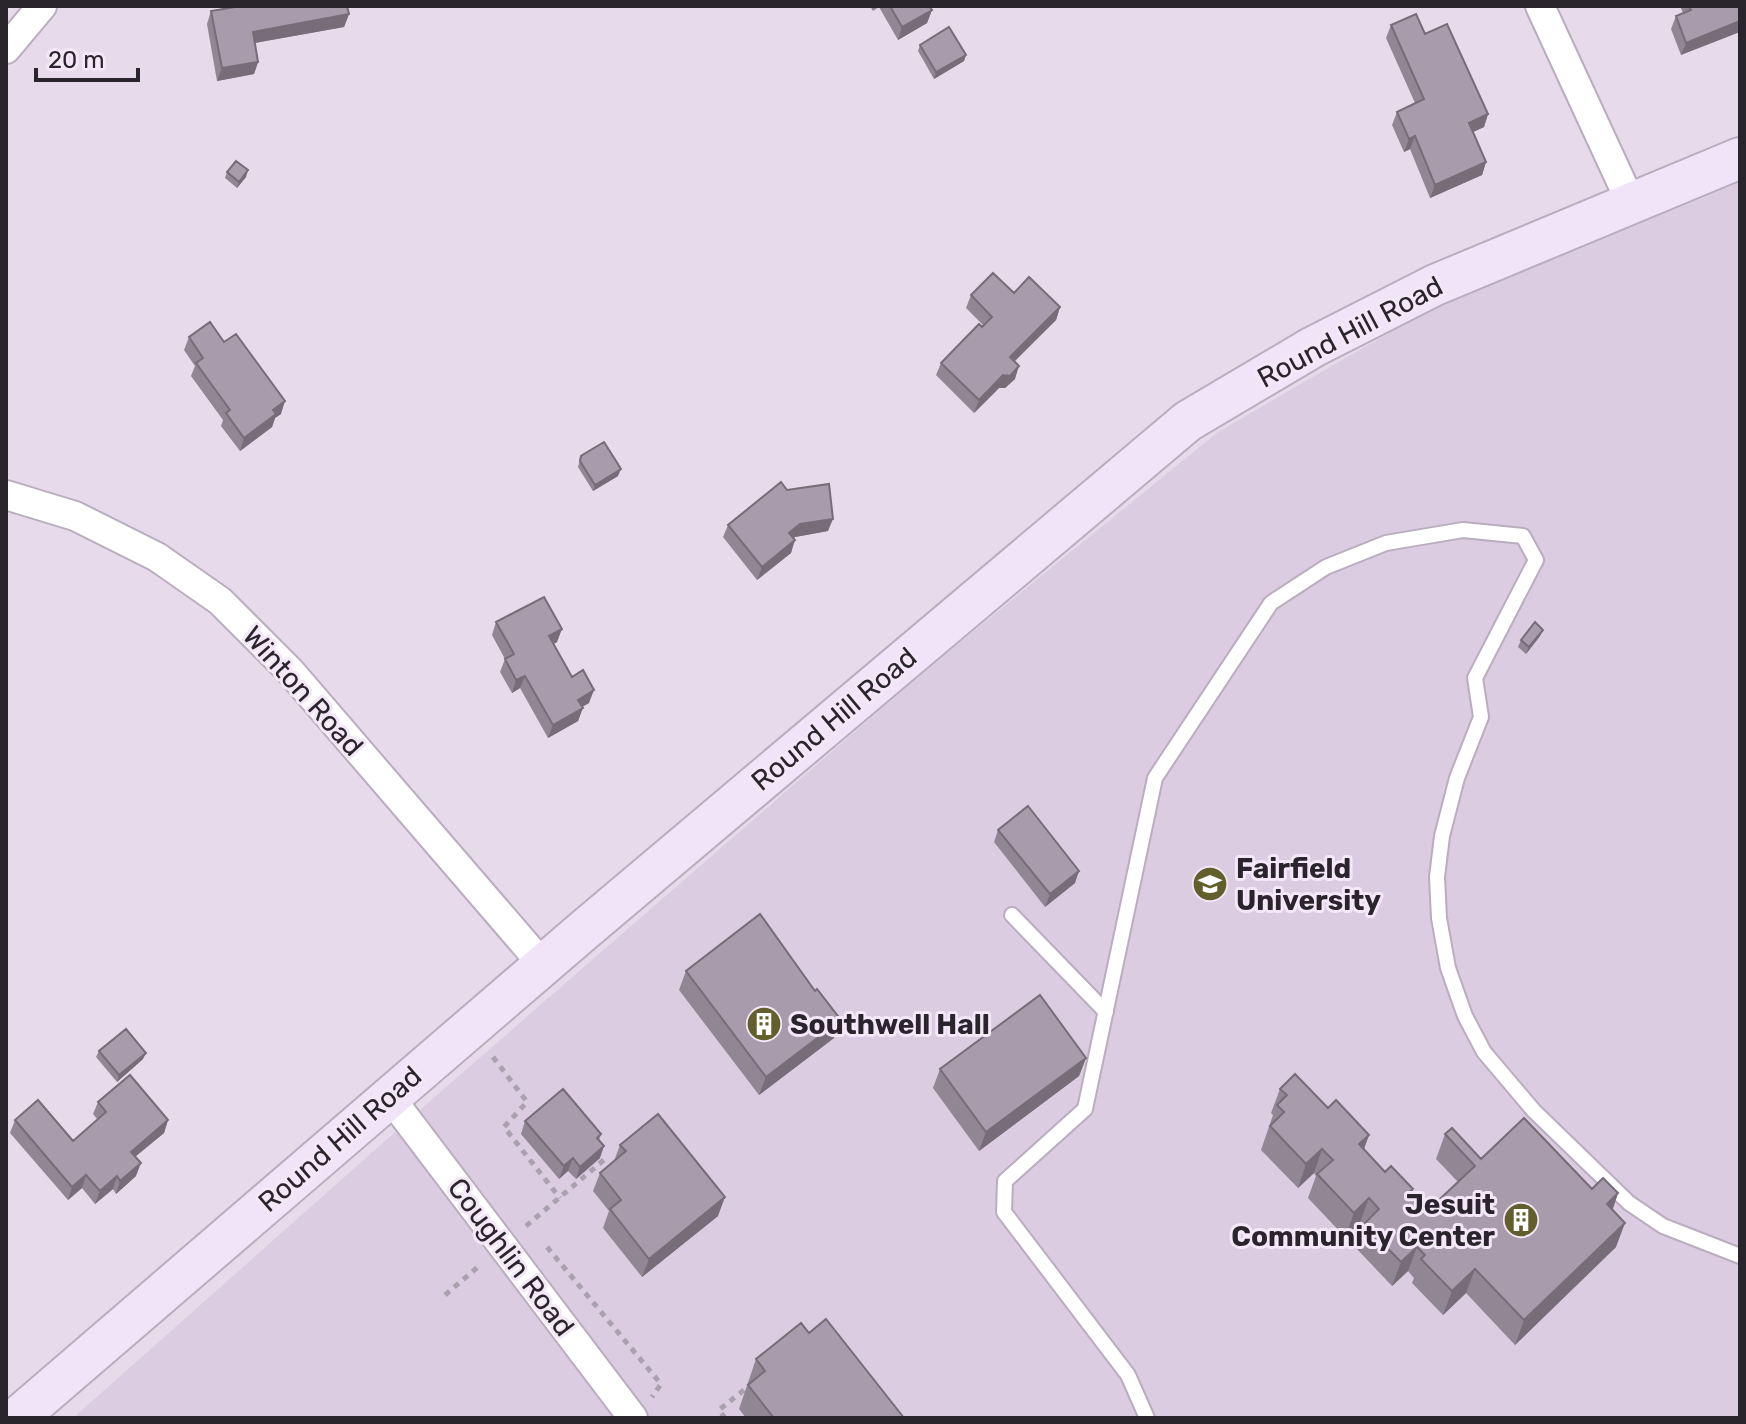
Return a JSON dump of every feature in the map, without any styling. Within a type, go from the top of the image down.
[{"type":"main road","name":"Round Hill Road","points":[[17,1418],[389,1096],[1188,421],[1313,347],[1435,285],[1740,158]]},
{"type":"street","points":[[6,49],[42,6]]},
{"type":"street","points":[[1540,6],[1631,203]]},
{"type":"street","name":"Winton Road","points":[[6,495],[75,516],[102,529],[157,557],[220,601],[290,671],[543,965]]},
{"type":"street","name":"Coughlin Road","points":[[389,1096],[641,1410]]},
{"type":"lane","points":[[1147,1418],[1128,1375],[1004,1212],[1005,1181],[1085,1109],[1155,778],[1271,603],[1326,567],[1386,543],[1463,530],[1523,536],[1536,560],[1475,678],[1481,717],[1457,778],[1442,836],[1438,891],[1448,968],[1465,1016],[1484,1052],[1534,1111],[1629,1203],[1663,1226],[1740,1256]]},
{"type":"lane","points":[[1012,915],[1106,1012]]},
{"type":"path","points":[[470,1028],[527,1102],[504,1127],[560,1198]]},
{"type":"path","points":[[528,1225],[661,1384],[641,1410]]},
{"type":"path","points":[[725,1418],[719,1410],[749,1386]]},
{"type":"shaded area","name":"Fairfield University","points":[[1740,171],[1740,1418],[73,1418],[438,1094],[921,674],[1218,432],[1394,330],[1552,248]]},
{"type":"building","points":[[241,6],[347,6],[349,14],[253,32],[258,62],[222,68],[211,11]]},
{"type":"building","points":[[890,6],[929,6],[932,10],[902,27]]},
{"type":"building","points":[[1689,6],[1740,6],[1740,21],[1686,43],[1676,16],[1691,10]]},
{"type":"building","points":[[1416,14],[1425,34],[1447,24],[1488,114],[1469,123],[1486,162],[1435,185],[1415,136],[1409,139],[1397,112],[1424,99],[1391,25]]},
{"type":"building","points":[[949,27],[966,55],[936,72],[920,45]]},
{"type":"building","points":[[236,161],[248,170],[239,182],[227,172]]},
{"type":"building","points":[[993,273],[1014,293],[1029,277],[1060,307],[1010,357],[1019,366],[1010,376],[1003,375],[979,400],[941,363],[979,324],[982,327],[992,317],[971,295]]},
{"type":"building","points":[[210,322],[224,342],[236,334],[285,401],[273,410],[276,414],[244,438],[226,413],[230,410],[196,363],[203,358],[189,337]]},
{"type":"building","points":[[604,442],[621,469],[595,485],[580,461],[581,456]]},
{"type":"building","points":[[781,482],[787,490],[829,484],[833,519],[800,524],[789,533],[795,540],[762,567],[728,525]]},
{"type":"building","points":[[544,597],[562,629],[549,636],[572,677],[583,670],[594,690],[578,700],[583,708],[553,725],[525,676],[516,680],[505,659],[514,654],[496,622]]},
{"type":"building","points":[[1535,622],[1543,630],[1529,647],[1521,640]]},
{"type":"building","points":[[1028,806],[1079,871],[1050,894],[998,830]]},
{"type":"building","name":"Southwell Hall","points":[[760,914],[815,991],[817,989],[841,1020],[766,1077],[686,971]]},
{"type":"building","points":[[1040,995],[1086,1058],[986,1132],[940,1069]]},
{"type":"building","points":[[126,1029],[146,1053],[119,1075],[99,1051]]},
{"type":"building","name":"Jesuit Community Center","points":[[1295,1074],[1328,1108],[1336,1100],[1369,1135],[1359,1144],[1385,1172],[1391,1166],[1413,1189],[1407,1194],[1425,1213],[1475,1166],[1445,1134],[1452,1128],[1481,1159],[1524,1118],[1592,1189],[1603,1178],[1618,1193],[1607,1204],[1625,1223],[1524,1320],[1475,1269],[1452,1291],[1421,1259],[1425,1255],[1417,1247],[1401,1262],[1364,1224],[1379,1209],[1369,1198],[1354,1213],[1317,1174],[1333,1160],[1322,1149],[1306,1164],[1270,1126],[1284,1112],[1277,1105],[1287,1095],[1280,1089]]},
{"type":"building","points":[[130,1075],[168,1120],[131,1152],[141,1163],[120,1181],[117,1176],[100,1191],[86,1175],[72,1187],[15,1120],[38,1100],[73,1141],[106,1112],[98,1102]]},
{"type":"building","points":[[563,1089],[601,1134],[597,1138],[604,1146],[580,1167],[573,1158],[564,1166],[525,1121]]},
{"type":"building","points":[[658,1114],[725,1197],[649,1259],[610,1209],[621,1200],[600,1173],[626,1151],[620,1145]]},
{"type":"building","points":[[826,1319],[904,1418],[774,1418],[748,1385],[765,1371],[756,1359],[801,1323],[809,1333]]},
{"type":"place","name":"Fairfield University","points":[[1210,884]]},
{"type":"place","name":"Southwell Hall","points":[[764,1024]]},
{"type":"place","name":"Jesuit Community Center","points":[[1521,1220]]}]
